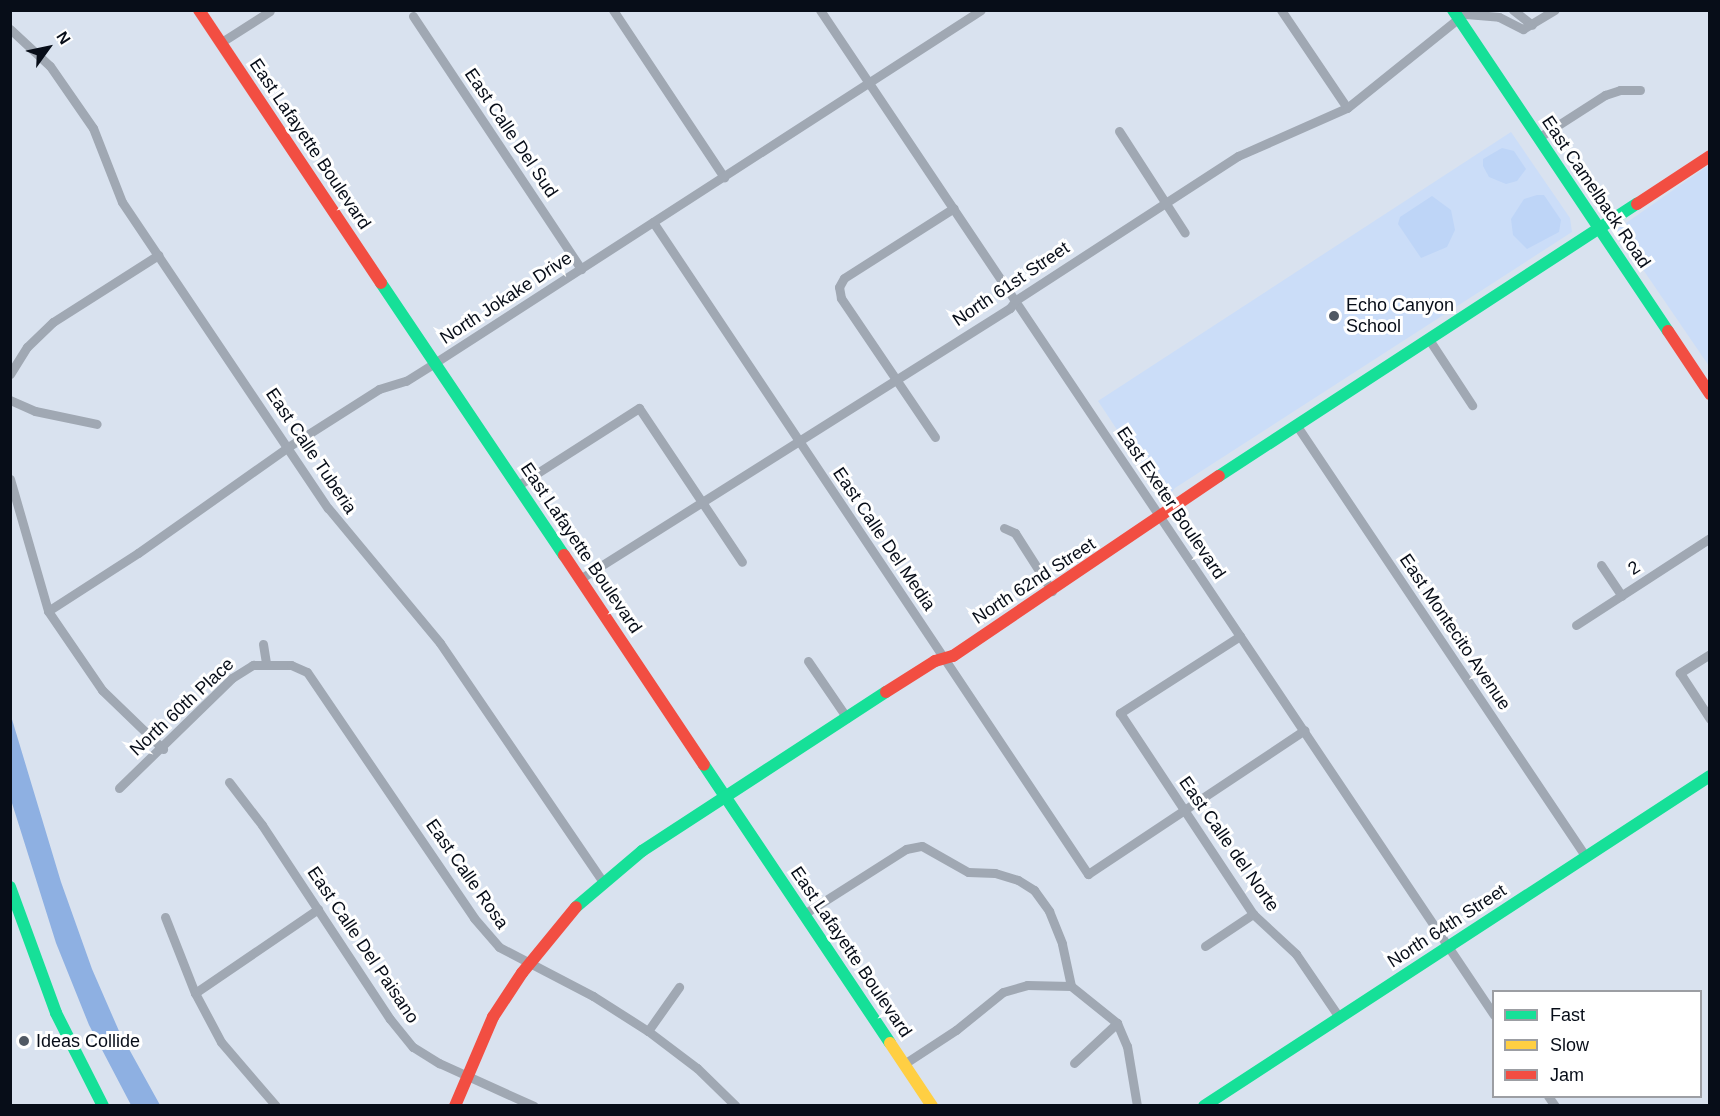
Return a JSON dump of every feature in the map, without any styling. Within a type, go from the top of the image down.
[{"type":"street","name":"East Lafayette Boulevard","points":[[199,10],[433,364],[580,579],[932,1106]]},
{"type":"street","points":[[614,10],[724,177]]},
{"type":"street","name":"East Exeter Boulevard","points":[[820,10],[1492,1012]]},
{"type":"street","name":"North Jokake Drive","points":[[48,611],[138,553],[288,447],[379,389],[406,381],[433,364],[981,10]]},
{"type":"street","points":[[1281,10],[1347,108]]},
{"type":"street","points":[[1499,17],[1511,10],[1532,26]]},
{"type":"street","points":[[1462,13],[1499,17],[1517,28],[1532,26],[1555,10]]},
{"type":"street","points":[[220,43],[270,11]]},
{"type":"street","name":"North 61st Street","points":[[580,579],[1010,308],[1016,300],[1165,202],[1256,146],[1347,108],[1462,13]]},
{"type":"street","name":"East Camelback Road","points":[[1462,13],[1538,138],[1710,394]]},
{"type":"street","name":"East Calle Del Sud","points":[[413,16],[581,269]]},
{"type":"street","name":"East Calle Tuberia","points":[[10,29],[50,66],[93,128],[108,159],[122,202],[288,447],[366,558],[440,643],[603,882]]},
{"type":"street","points":[[1538,138],[1605,95],[1620,90],[1640,90]]},
{"type":"street","points":[[1119,132],[1185,233]]},
{"type":"street","name":"North 62nd Street","points":[[455,1106],[466,1075],[493,1017],[528,964],[570,913],[603,882],[725,796],[942,657],[953,656],[1153,524],[1160,515],[1430,341],[1710,156]]},
{"type":"street","points":[[935,437],[841,298],[838,287],[844,278],[954,208]]},
{"type":"street","name":"East Calle Del Media","points":[[653,222],[1088,874],[1184,810]]},
{"type":"street","points":[[10,374],[27,347],[53,322],[158,255]]},
{"type":"street","points":[[1430,341],[1472,405]]},
{"type":"street","points":[[10,400],[35,411],[97,424]]},
{"type":"street","points":[[517,486],[639,408],[742,562]]},
{"type":"street","name":"East Montecito Avenue","points":[[1297,426],[1586,857]]},
{"type":"street","points":[[10,479],[48,611],[102,690],[163,749]]},
{"type":"street","points":[[1004,528],[1015,533],[1052,591]]},
{"type":"street","name":"2","points":[[1576,625],[1710,538]]},
{"type":"street","points":[[1601,565],[1622,596]]},
{"type":"street","name":"East Calle del Norte","points":[[1240,636],[1120,713],[1253,914],[1296,954],[1339,1017]]},
{"type":"street","points":[[263,644],[266,663]]},
{"type":"street","points":[[1710,654],[1680,673],[1710,719]]},
{"type":"street","points":[[807,661],[847,717]]},
{"type":"street","name":"North 60th Place","points":[[119,788],[163,749],[232,678],[253,664],[291,665],[307,672]]},
{"type":"street","name":"East Calle Rosa","points":[[307,672],[474,918],[499,947],[593,996],[648,1031],[697,1068],[736,1106]]},
{"type":"street","points":[[1184,810],[1305,730]]},
{"type":"street","name":"North 64th Street","points":[[1204,1106],[1710,776]]},
{"type":"street","name":"East Calle Del Paisano","points":[[228,782],[318,909],[390,1019],[413,1047],[466,1075],[534,1106]]},
{"type":"street","points":[[804,914],[906,849],[922,846],[968,872],[995,873],[1034,890],[1049,911],[1062,944],[1071,986]]},
{"type":"street","points":[[10,887],[14,910],[57,1012],[103,1106]]},
{"type":"street","points":[[195,993],[318,909]]},
{"type":"street","points":[[1206,946],[1253,914]]},
{"type":"street","points":[[165,917],[195,993],[221,1042],[276,1106]]},
{"type":"street","points":[[904,1064],[956,1030],[1003,992],[1028,985],[1071,986],[1117,1023],[1127,1046],[1137,1106]]},
{"type":"street","points":[[648,1031],[679,987]]},
{"type":"street","points":[[1074,1063],[1117,1023]]},
{"type":"shaded area","name":"Echo Canyon School","points":[[1511,132],[1570,218],[1572,232],[1175,488],[1168,497],[1161,496],[1098,401]]},
{"type":"shaded area","points":[[1502,148],[1514,151],[1526,169],[1517,181],[1506,184],[1489,177],[1483,166],[1483,159]]},
{"type":"shaded area","points":[[1709,165],[1709,366],[1616,230]]},
{"type":"shaded area","points":[[1544,195],[1561,220],[1559,232],[1527,249],[1513,235],[1511,219],[1524,199]]},
{"type":"shaded area","points":[[1432,196],[1451,210],[1455,230],[1447,247],[1421,258],[1398,224],[1400,217]]},
{"type":"shaded area","points":[[11,716],[61,882],[92,969],[119,1031],[160,1105],[131,1105],[89,1025],[56,943],[11,800]]},
{"type":"traffic: fast","points":[[1453,10],[1668,331]]},
{"type":"traffic: fast","points":[[1219,476],[1637,204]]},
{"type":"traffic: fast","points":[[381,283],[564,555]]},
{"type":"traffic: fast","points":[[576,907],[642,851],[886,692]]},
{"type":"traffic: fast","points":[[704,765],[890,1043]]},
{"type":"traffic: fast","points":[[1204,1106],[1710,776]]},
{"type":"traffic: fast","points":[[10,887],[56,1013],[103,1106]]},
{"type":"traffic: slow","points":[[890,1043],[932,1106]]},
{"type":"traffic: jam","points":[[199,10],[381,283]]},
{"type":"traffic: jam","points":[[1637,204],[1710,156]]},
{"type":"traffic: jam","points":[[1668,331],[1710,394]]},
{"type":"traffic: jam","points":[[886,692],[935,661],[953,656],[1219,476]]},
{"type":"traffic: jam","points":[[564,555],[704,765]]},
{"type":"traffic: jam","points":[[455,1106],[493,1017],[522,973],[576,907]]},
{"type":"place","name":"Echo Canyon School","points":[[1334,316]]},
{"type":"place","name":"Ideas Collide","points":[[24,1041]]}]
